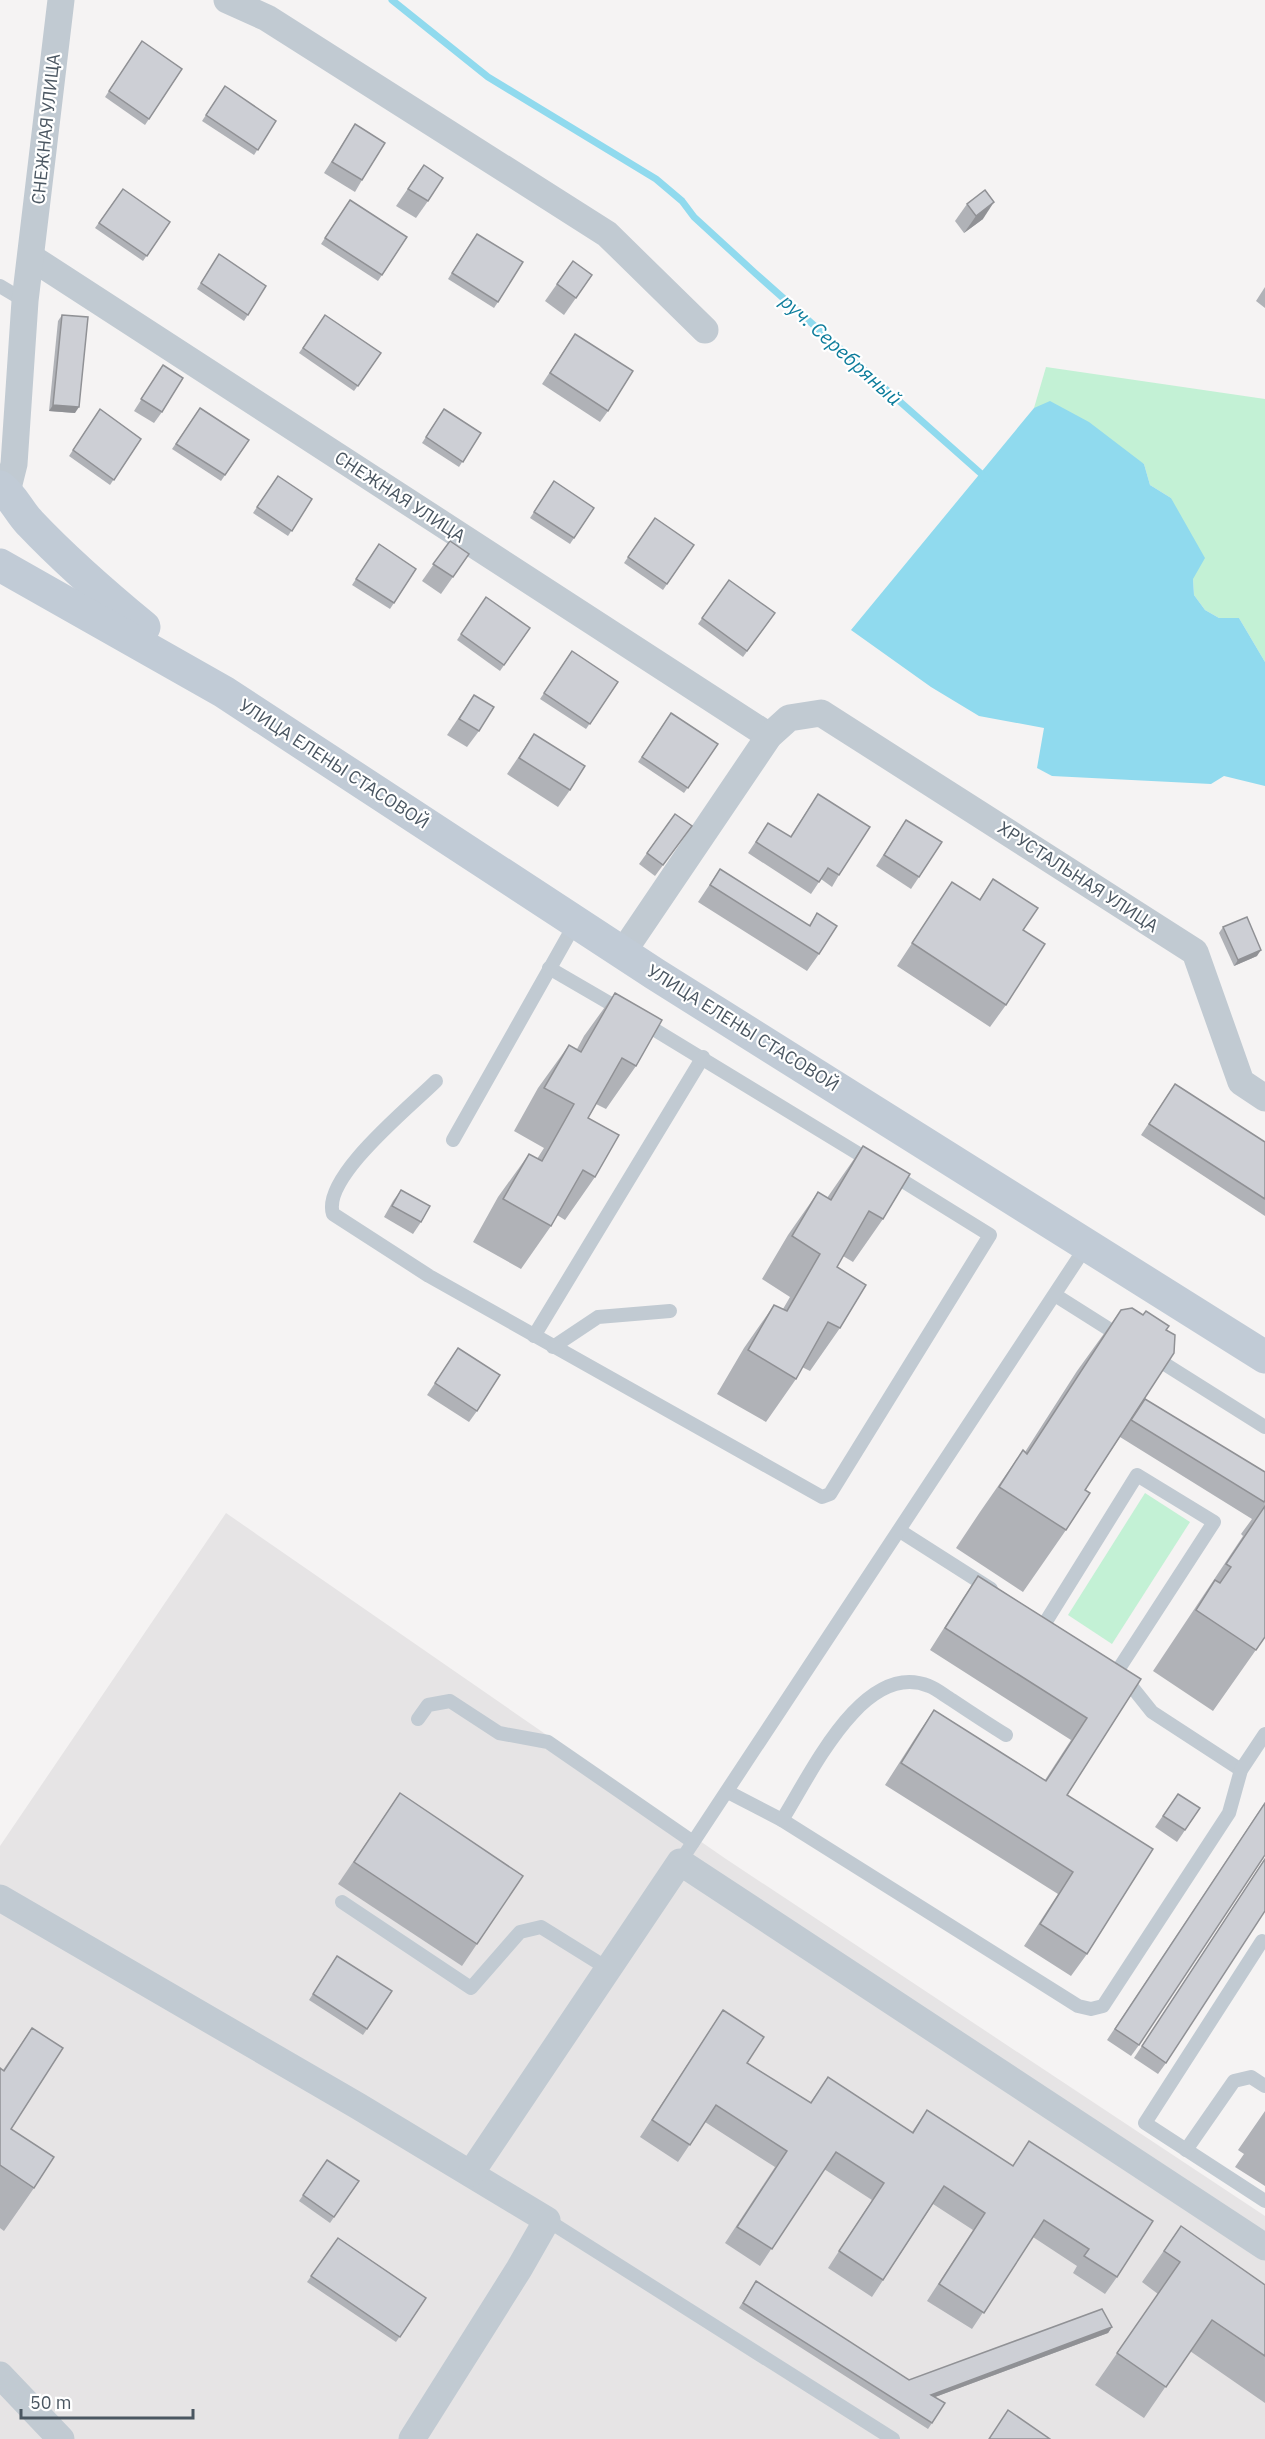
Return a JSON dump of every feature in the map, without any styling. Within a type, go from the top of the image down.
[{"type":"main road","name":"УЛИЦА ЕЛЕНЫ СТАСОВОЙ","points":[[4,490],[27,521],[94,586],[225,692]]},
{"type":"main road","name":"УЛИЦА ЕЛЕНЫ СТАСОВОЙ","points":[[0,565],[225,692],[576,922],[1265,1357]]},
{"type":"street","name":"СНЕЖНАЯ УЛИЦА","points":[[4,490],[15,464],[25,301],[32,258],[61,0]]},
{"type":"street","points":[[227,0],[267,18],[607,234],[705,330]]},
{"type":"street","name":"СНЕЖНАЯ УЛИЦА","points":[[32,258],[769,736]]},
{"type":"street","name":"ХРУСТАЛЬНАЯ УЛИЦА","points":[[769,736],[789,718],[821,713],[1195,952],[1241,1082],[1265,1098]]},
{"type":"street","points":[[623,952],[769,736]]},
{"type":"street","points":[[471,2173],[687,1852],[1265,2247]]},
{"type":"street","points":[[0,1898],[471,2173],[547,2220],[519,2269],[412,2439]]},
{"type":"street","points":[[0,2376],[61,2439]]},
{"type":"lane","points":[[0,286],[25,301]]},
{"type":"lane","points":[[453,1140],[576,922]]},
{"type":"lane","points":[[436,1082],[356,1158],[339,1181],[330,1206],[333,1214],[429,1276],[553,1347],[822,1497],[830,1494],[990,1235],[703,1057],[549,968]]},
{"type":"lane","points":[[534,1336],[703,1057]]},
{"type":"lane","points":[[418,1719],[428,1705],[450,1701],[500,1733],[548,1742],[687,1852],[1088,1245]]},
{"type":"lane","points":[[1055,1295],[1265,1427]]},
{"type":"lane","points":[[553,1347],[598,1317],[670,1311]]},
{"type":"lane","points":[[1044,1623],[1137,1475],[1214,1522],[1113,1667],[1152,1712],[1241,1770]]},
{"type":"lane","points":[[900,1531],[1006,1599]]},
{"type":"lane","points":[[782,1820],[840,1726],[861,1703],[888,1685],[911,1681],[930,1686],[1006,1736]]},
{"type":"lane","points":[[728,1792],[782,1820],[1078,2006],[1091,2009],[1103,2006],[1229,1813],[1241,1770],[1265,1734]]},
{"type":"lane","points":[[342,1902],[471,1988],[520,1932],[541,1928],[607,1968]]},
{"type":"lane","points":[[1262,1941],[1144,2123],[1265,2201]]},
{"type":"lane","points":[[1186,2150],[1234,2081],[1251,2077],[1265,2086]]},
{"type":"lane","points":[[547,2220],[893,2439]]},
{"type":"shaded area","points":[[226,1513],[726,1859],[1265,2216],[1265,2439],[0,2439],[0,1846]]},
{"type":"green space","points":[[1046,367],[1265,399],[1265,662],[1239,618],[1219,618],[1205,610],[1194,595],[1193,579],[1171,498],[1150,485],[1144,464],[1034,408]]},
{"type":"green space","points":[[1145,1493],[1190,1522],[1112,1644],[1068,1615]]},
{"type":"water","points":[[1050,401],[1089,422],[1144,464],[1150,485],[1171,498],[1205,558],[1193,579],[1194,595],[1205,610],[1219,618],[1239,618],[1265,662],[1265,786],[1224,776],[1211,784],[1052,776],[1037,768],[1044,728],[979,716],[931,687],[851,630],[1034,408]]},
{"type":"building","points":[[142,41],[182,69],[149,119],[109,91]]},
{"type":"building","points":[[225,86],[276,121],[258,150],[206,115]]},
{"type":"building","points":[[355,124],[385,143],[362,180],[332,162]]},
{"type":"building","points":[[424,165],[443,178],[428,201],[408,189]]},
{"type":"building","points":[[123,189],[170,222],[147,256],[99,223]]},
{"type":"building","points":[[985,190],[994,202],[976,216],[967,204]]},
{"type":"building","points":[[350,200],[407,237],[382,275],[325,238]]},
{"type":"building","points":[[477,234],[523,262],[498,302],[452,273]]},
{"type":"building","points":[[219,254],[266,286],[248,315],[201,283]]},
{"type":"building","points":[[573,261],[592,275],[576,298],[557,284]]},
{"type":"building","points":[[62,315],[88,317],[79,407],[53,405]]},
{"type":"building","points":[[325,315],[381,353],[358,386],[303,348]]},
{"type":"building","points":[[575,334],[633,371],[608,411],[550,373]]},
{"type":"building","points":[[163,365],[183,378],[162,412],[141,399]]},
{"type":"building","points":[[200,408],[249,440],[225,475],[176,444]]},
{"type":"building","points":[[100,409],[141,439],[114,480],[73,450]]},
{"type":"building","points":[[444,409],[481,433],[463,462],[426,437]]},
{"type":"building","points":[[278,476],[312,499],[292,531],[257,507]]},
{"type":"building","points":[[554,481],[594,508],[574,538],[534,512]]},
{"type":"building","points":[[655,518],[694,545],[667,584],[628,557]]},
{"type":"building","points":[[450,541],[469,554],[453,577],[433,564]]},
{"type":"building","points":[[379,544],[416,569],[394,603],[356,579]]},
{"type":"building","points":[[729,580],[775,613],[747,651],[702,618]]},
{"type":"building","points":[[486,597],[530,628],[504,665],[461,634]]},
{"type":"building","points":[[572,651],[618,682],[590,724],[544,693]]},
{"type":"building","points":[[474,695],[494,707],[479,731],[459,719]]},
{"type":"building","points":[[671,713],[718,744],[688,788],[642,757]]},
{"type":"building","points":[[534,734],[585,766],[570,790],[519,758]]},
{"type":"building","points":[[818,794],[870,827],[839,875],[828,868],[819,882],[756,842],[768,823],[791,837]]},
{"type":"building","points":[[675,814],[692,826],[663,865],[647,853]]},
{"type":"building","points":[[906,820],[942,842],[919,877],[884,855]]},
{"type":"building","points":[[720,869],[810,926],[817,913],[837,926],[819,954],[710,885]]},
{"type":"building","points":[[993,879],[1038,908],[1023,930],[1045,944],[1006,1005],[912,943],[952,882],[980,900]]},
{"type":"building","points":[[1247,917],[1261,950],[1238,960],[1223,927]]},
{"type":"building","points":[[615,993],[662,1020],[636,1066],[622,1058],[588,1118],[619,1135],[595,1177],[583,1170],[551,1226],[503,1199],[529,1154],[542,1161],[574,1104],[544,1088],[569,1045],[581,1052]]},
{"type":"building","points":[[1175,1084],[1265,1142],[1265,1199],[1149,1124]]},
{"type":"building","points":[[863,1146],[910,1174],[883,1219],[869,1211],[837,1267],[866,1285],[840,1328],[828,1322],[796,1379],[748,1350],[774,1305],[787,1311],[820,1254],[792,1236],[818,1192],[831,1200]]},
{"type":"building","points":[[401,1190],[430,1206],[421,1222],[392,1206]]},
{"type":"building","points":[[1132,1308],[1143,1315],[1146,1311],[1169,1326],[1166,1330],[1175,1335],[1174,1353],[1085,1490],[1090,1493],[1066,1530],[999,1487],[1023,1450],[1027,1454],[1121,1310]]},
{"type":"building","points":[[458,1348],[500,1375],[477,1411],[435,1383]]},
{"type":"building","points":[[1145,1399],[1265,1472],[1264,1502],[1131,1420]]},
{"type":"building","points":[[1265,1506],[1265,1637],[1256,1650],[1196,1610],[1215,1580],[1220,1583],[1231,1567],[1226,1564]]},
{"type":"building","points":[[978,1576],[1141,1679],[1067,1795],[1153,1849],[1087,1954],[1040,1924],[1073,1872],[901,1763],[934,1710],[1046,1781],[1087,1718],[945,1628]]},
{"type":"building","points":[[400,1793],[523,1876],[477,1944],[354,1862]]},
{"type":"building","points":[[1178,1794],[1200,1808],[1185,1830],[1163,1816]]},
{"type":"building","points":[[1265,1803],[1265,1855],[1139,2045],[1115,2029]]},
{"type":"building","points":[[1265,1859],[1265,1911],[1166,2063],[1142,2046]]},
{"type":"building","points":[[337,1956],[392,1991],[367,2029],[313,1994]]},
{"type":"building","points":[[723,2010],[764,2037],[747,2063],[811,2103],[828,2077],[913,2133],[927,2110],[1013,2166],[1029,2141],[1153,2221],[1117,2277],[1084,2256],[1089,2249],[1044,2220],[984,2313],[939,2284],[985,2213],[944,2186],[883,2280],[839,2251],[884,2183],[836,2152],[772,2249],[737,2227],[787,2151],[716,2105],[690,2145],[652,2120]]},
{"type":"building","points":[[32,2028],[63,2048],[11,2129],[54,2157],[34,2188],[0,2165],[0,2068],[4,2071]]},
{"type":"building","points":[[327,2160],[359,2181],[334,2217],[303,2195]]},
{"type":"building","points":[[1181,2226],[1265,2285],[1265,2356],[1212,2320],[1166,2387],[1117,2353],[1180,2262],[1164,2251]]},
{"type":"building","points":[[338,2238],[426,2298],[400,2337],[311,2276]]},
{"type":"building","points":[[756,2281],[909,2380],[1102,2309],[1112,2327],[931,2395],[945,2403],[932,2423],[743,2303]]},
{"type":"building","points":[[1008,2410],[1050,2439],[989,2439]]},
{"type":"waterway","name":"руч. Серебряный","points":[[392,0],[488,77],[656,179],[682,201],[694,217],[755,273],[986,478]]}]
